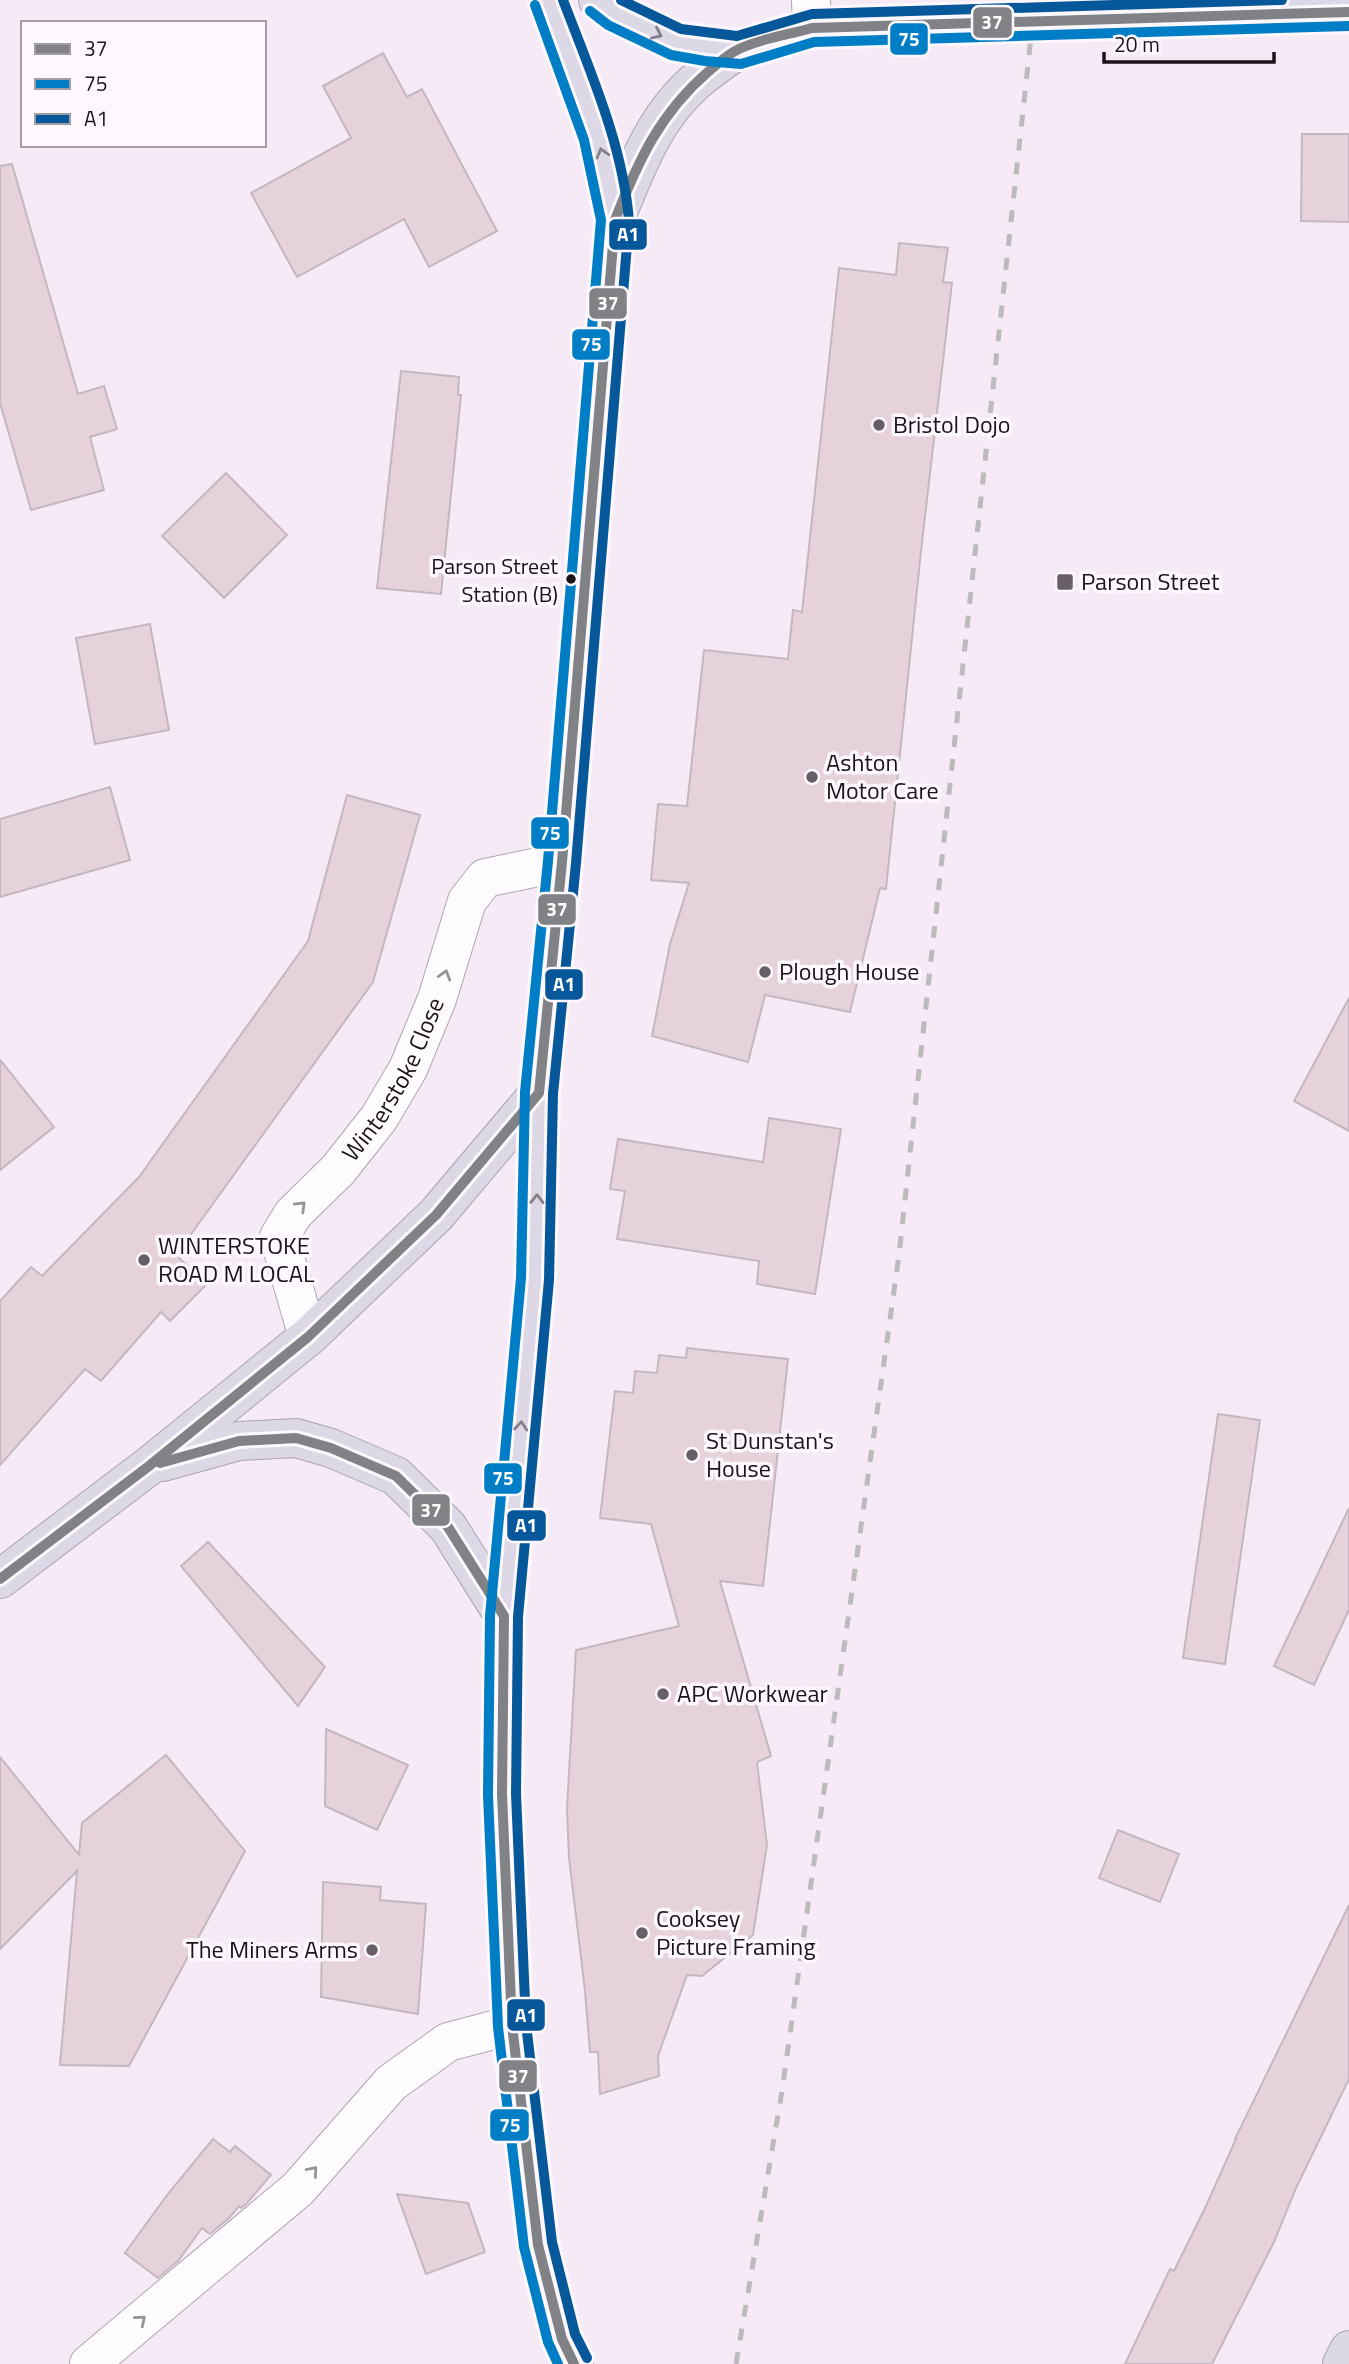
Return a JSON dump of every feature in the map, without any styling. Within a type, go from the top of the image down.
[{"type":"highway","points":[[548,0],[596,132],[611,183],[615,220],[562,862],[539,1093],[535,1279],[503,1616],[502,1794],[512,2025],[538,2245],[562,2339],[574,2364]]},
{"type":"highway","points":[[598,0],[614,12],[677,42],[738,50]]},
{"type":"highway","points":[[615,220],[653,132],[693,83],[738,50],[811,14],[1005,22],[1349,12]]},
{"type":"highway","points":[[0,1579],[149,1466],[308,1337],[436,1215],[539,1093]]},
{"type":"highway","points":[[149,1466],[239,1441],[296,1438],[331,1448],[396,1476],[418,1496],[448,1527],[503,1616]]},
{"type":"highway","points":[[1342,2364],[1349,2350]]},
{"type":"street","name":"Winterstoke Close","points":[[308,1337],[279,1237],[293,1214],[338,1170],[379,1118],[408,1069],[437,999],[467,901],[485,878],[562,862]]},
{"type":"street","points":[[89,2364],[298,2189],[391,2083],[448,2042],[512,2025]]},
{"type":"building","points":[[383,53],[407,97],[422,89],[497,231],[429,267],[404,219],[297,277],[251,193],[351,138],[323,86]]},
{"type":"building","points":[[1302,134],[1349,134],[1349,222],[1301,221]]},
{"type":"building","points":[[12,164],[78,394],[104,386],[117,429],[90,437],[104,490],[31,510],[0,403],[0,166]]},
{"type":"building","points":[[899,243],[948,248],[943,282],[952,283],[886,889],[880,888],[850,1012],[765,995],[748,1062],[652,1036],[670,944],[689,883],[651,880],[658,804],[687,806],[704,650],[788,659],[793,610],[802,612],[839,268],[896,275]]},
{"type":"building","points":[[401,371],[459,377],[458,395],[461,395],[441,594],[377,588]]},
{"type":"building","points":[[226,473],[287,535],[224,598],[162,536]]},
{"type":"building","points":[[150,624],[169,730],[95,744],[76,638]]},
{"type":"building","points":[[110,787],[130,860],[0,897],[0,819]]},
{"type":"building","points":[[347,795],[420,815],[373,982],[176,1255],[207,1284],[170,1321],[161,1312],[101,1381],[85,1369],[0,1465],[0,1301],[31,1267],[42,1276],[139,1177],[308,941]]},
{"type":"building","points":[[1349,998],[1349,1131],[1294,1101]]},
{"type":"building","points":[[0,1060],[54,1127],[0,1170]]},
{"type":"building","points":[[769,1118],[841,1129],[815,1294],[757,1284],[759,1261],[617,1239],[625,1191],[610,1189],[618,1139],[763,1162]]},
{"type":"building","points":[[687,1348],[788,1359],[763,1586],[720,1581],[771,1756],[757,1762],[767,1845],[753,1935],[702,1976],[687,1975],[658,2056],[659,2076],[600,2094],[598,2052],[590,2052],[569,1858],[567,1808],[576,1650],[679,1626],[651,1524],[600,1518],[615,1391],[633,1393],[635,1371],[657,1373],[659,1355],[686,1358]]},
{"type":"building","points":[[1218,1414],[1260,1420],[1225,1664],[1183,1658]]},
{"type":"building","points":[[1349,1508],[1349,1610],[1314,1685],[1274,1666]]},
{"type":"building","points":[[208,1542],[325,1667],[298,1706],[181,1566]]},
{"type":"building","points":[[326,1729],[408,1765],[377,1830],[325,1806]]},
{"type":"building","points":[[166,1755],[245,1851],[129,2066],[60,2065],[77,1871],[0,1949],[0,1757],[79,1855],[82,1823]]},
{"type":"building","points":[[1118,1830],[1179,1854],[1160,1902],[1099,1878]]},
{"type":"building","name":"The Miners Arms","points":[[323,1882],[381,1887],[380,1900],[426,1904],[418,2014],[321,1997]]},
{"type":"building","points":[[1349,1905],[1349,2079],[1296,2188],[1274,2242],[1212,2364],[1125,2364],[1170,2269],[1174,2271],[1206,2206],[1235,2139]]},
{"type":"building","points":[[213,2139],[230,2152],[235,2146],[271,2175],[247,2203],[241,2208],[239,2206],[210,2234],[202,2228],[178,2261],[158,2278],[125,2253],[167,2195]]},
{"type":"building","points":[[397,2194],[468,2203],[485,2252],[426,2274]]},
{"type":"railway","points":[[736,2364],[782,2091],[899,1255],[1035,0]]},
{"type":"transit line","name":"A1","points":[[563,0],[613,136],[626,193],[629,221],[576,863],[553,1094],[549,1280],[518,1617],[516,1794],[526,2024],[552,2242],[575,2334],[587,2358]]},
{"type":"transit line","name":"A1","points":[[621,0],[681,29],[737,36],[812,14],[1282,0]]},
{"type":"transit line","name":"75","points":[[535,5],[584,140],[601,220],[548,861],[525,1092],[521,1278],[490,1616],[488,1795],[498,2027],[524,2247],[548,2342],[558,2364]]},
{"type":"transit line","name":"75","points":[[590,11],[608,25],[671,55],[741,64],[814,42],[1349,26]]},
{"type":"transit line","name":"37","points":[[0,1579],[149,1466],[308,1337],[436,1215],[539,1093],[562,862],[615,220],[652,139],[677,104],[709,71],[735,51],[757,42],[812,28],[1349,12]]},
{"type":"transit line","name":"37","points":[[160,1463],[239,1441],[296,1438],[331,1448],[396,1476],[448,1527],[504,1616],[502,1794],[512,2025],[538,2245],[562,2339],[574,2364]]},
{"type":"place","name":"Bristol Dojo","points":[[879,425]]},
{"type":"place","name":"Parson Street Station (B)","points":[[571,579]]},
{"type":"place","name":"Parson Street","points":[[1065,582]]},
{"type":"place","name":"Ashton Motor Care","points":[[812,777]]},
{"type":"place","name":"Plough House","points":[[765,972]]},
{"type":"place","name":"WINTERSTOKE ROAD M LOCAL","points":[[144,1260]]},
{"type":"place","name":"St Dunstan's House","points":[[692,1455]]},
{"type":"place","name":"APC Workwear","points":[[663,1694]]},
{"type":"place","name":"Cooksey Picture Framing","points":[[642,1933]]},
{"type":"place","name":"The Miners Arms","points":[[372,1950]]}]
